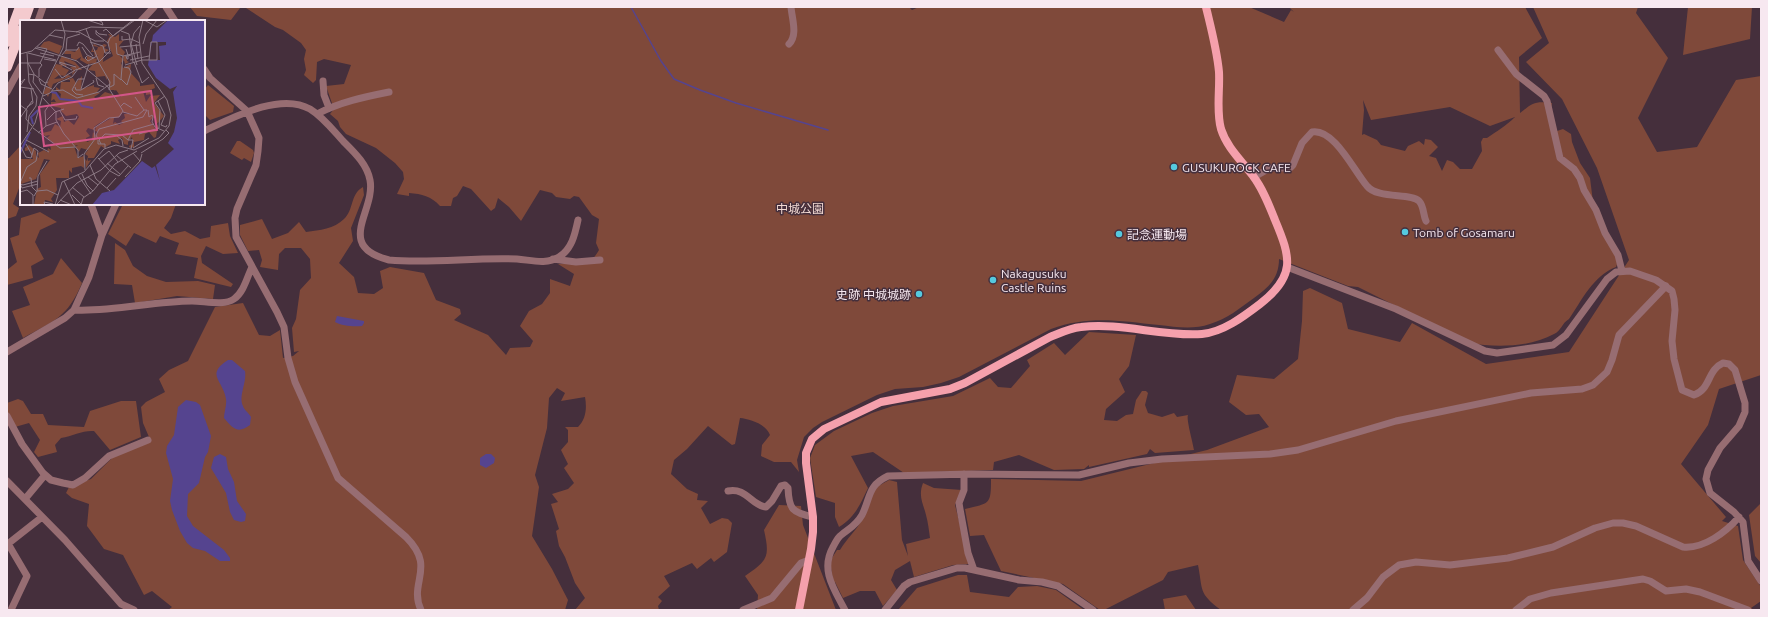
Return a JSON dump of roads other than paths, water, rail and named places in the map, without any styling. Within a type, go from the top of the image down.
[{"type":"highway","points":[[7,42],[20,7]]},
{"type":"highway","points":[[24,20],[30,7]]},
{"type":"highway","points":[[7,67],[20,33]]},
{"type":"main road","points":[[799,610],[809,560],[813,517],[806,468],[806,453],[812,439],[824,429],[881,402],[950,389],[965,383],[1064,331],[1080,327],[1100,326],[1195,334],[1219,330],[1242,317],[1272,295],[1282,281],[1287,267],[1286,252],[1283,240],[1266,200],[1254,177],[1233,152],[1222,130],[1220,121],[1218,61],[1206,7]]},
{"type":"street","points":[[38,20],[43,7]]},
{"type":"street","points":[[142,20],[154,7]]},
{"type":"street","points":[[166,7],[174,20]]},
{"type":"street","points":[[789,44],[793,40],[794,35],[791,7]]},
{"type":"street","points":[[1498,50],[1516,74],[1544,96],[1547,101],[1560,158],[1574,169],[1580,178],[1584,190],[1596,210],[1605,233],[1618,255],[1622,270]]},
{"type":"street","points":[[7,92],[20,64]]},
{"type":"street","points":[[205,70],[210,78],[247,111],[259,138],[256,165],[237,209],[234,227],[236,237],[284,327],[288,358],[295,382],[338,478],[406,537],[419,553],[422,566],[418,596],[421,610]]},
{"type":"street","points":[[323,81],[324,95],[329,108]]},
{"type":"street","points":[[317,114],[329,108],[359,98],[389,92]]},
{"type":"street","points":[[205,131],[247,111],[294,104],[306,107],[317,114],[358,157],[367,170],[370,179],[371,191],[361,220],[360,230],[365,247],[376,257],[405,261],[498,258],[536,261],[553,259],[576,262],[600,260]]},
{"type":"street","points":[[1254,177],[1270,168],[1290,168],[1293,165],[1305,138],[1312,132],[1323,133],[1334,141],[1368,188],[1389,195],[1416,199],[1422,206],[1426,222]]},
{"type":"street","points":[[91,205],[102,235]]},
{"type":"street","points":[[7,352],[65,318],[74,310],[89,276],[102,235],[116,205]]},
{"type":"street","points":[[553,259],[563,254],[570,246],[578,220]]},
{"type":"street","points":[[74,310],[132,307],[168,301],[226,302],[238,295],[252,267]]},
{"type":"street","points":[[1287,267],[1396,309],[1485,351],[1497,353],[1553,345],[1566,335],[1607,279],[1616,272],[1622,270],[1642,275],[1666,286],[1672,291],[1674,299],[1672,341],[1674,359],[1682,390],[1694,396],[1702,392],[1714,370],[1722,363],[1729,364],[1735,370],[1745,403],[1745,412],[1739,426],[1720,448],[1708,470],[1706,480],[1710,493],[1739,517],[1744,527],[1748,561],[1761,581]]},
{"type":"street","points":[[844,610],[830,581],[827,561],[838,538],[855,526],[862,514],[872,487],[878,481],[888,476],[964,474],[1079,475],[1129,463],[1162,459],[1270,454],[1298,450],[1396,421],[1531,393],[1582,389],[1593,385],[1607,372],[1620,335],[1666,286]]},
{"type":"street","points":[[7,416],[22,444],[45,475],[51,480],[73,485],[85,478],[108,456],[137,446],[148,440]]},
{"type":"street","points":[[964,474],[964,490],[959,503],[968,553],[974,570]]},
{"type":"street","points":[[25,499],[45,475]]},
{"type":"street","points":[[7,481],[65,540],[121,604],[134,610]]},
{"type":"street","points":[[728,491],[738,491],[761,507],[766,507],[772,501],[781,486],[785,485],[788,488],[788,500],[792,509],[797,513],[813,517]]},
{"type":"street","points":[[11,610],[27,576],[16,559],[9,543],[42,517]]},
{"type":"street","points":[[1353,610],[1366,598],[1384,577],[1399,565],[1416,562],[1450,564],[1508,558],[1553,547],[1595,528],[1612,523],[1623,523],[1636,526],[1683,547],[1691,548],[1707,542],[1734,523],[1739,517]]},
{"type":"street","points":[[743,610],[772,598],[801,563],[809,560]]},
{"type":"street","points":[[885,610],[904,586],[910,582],[957,568],[1058,586],[1093,610]]},
{"type":"street","points":[[1516,610],[1530,599],[1551,593],[1643,579],[1650,581],[1666,591],[1686,590],[1700,592],[1748,610]]},
{"type":"waterway","points":[[631,7],[661,61],[674,79],[736,103],[828,130]]},
{"type":"place","name":"GUSUKUROCK CAFE","points":[[1174,167]]},
{"type":"place","name":"Tomb of Gosamaru","points":[[1405,232]]},
{"type":"place","name":"記念運動場","points":[[1119,234]]},
{"type":"place","name":"Nakagusuku Castle Ruins","points":[[993,280]]},
{"type":"place","name":"史跡 中城城跡","points":[[919,294]]},
{"type":"park label","name":"中城公園","points":[[800,208]]}]
